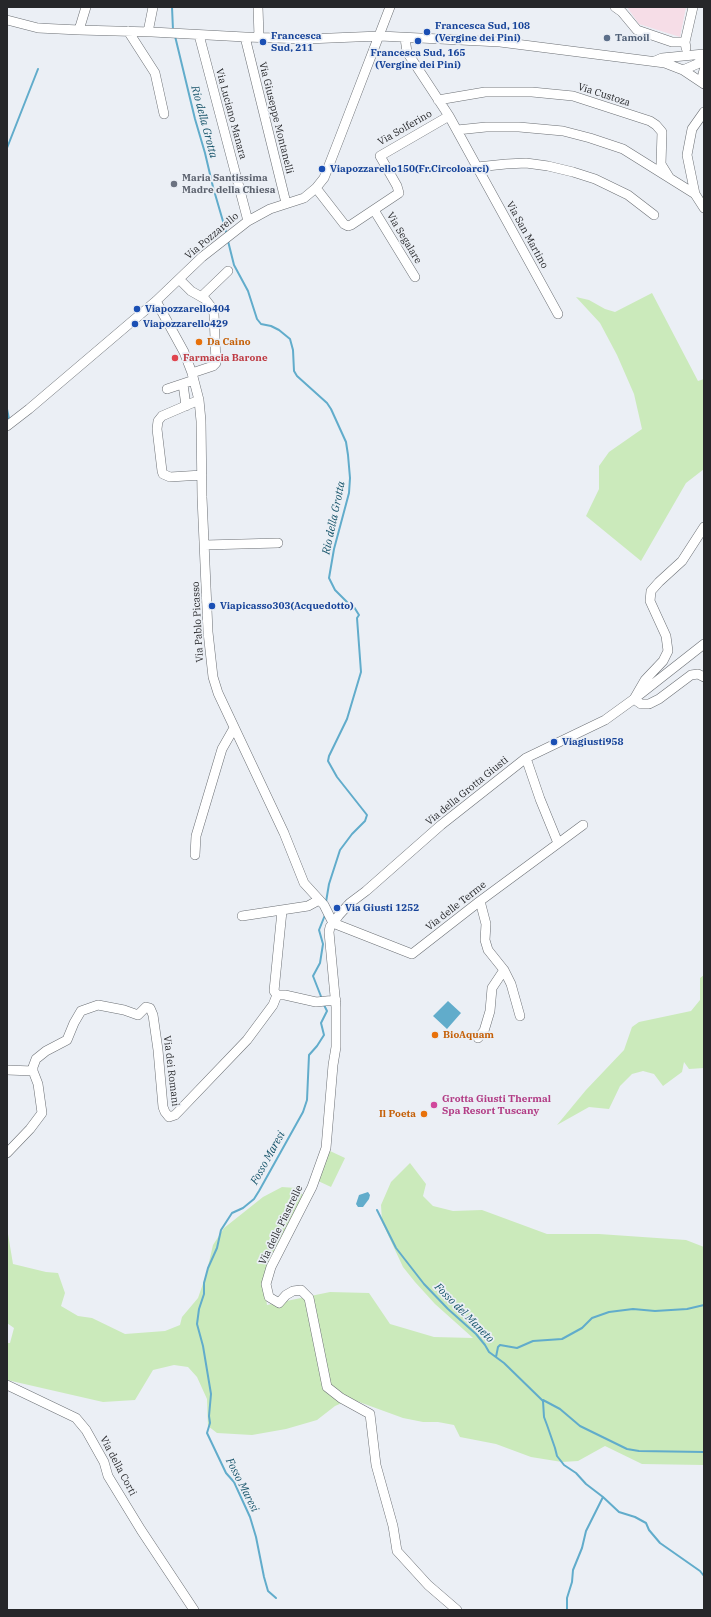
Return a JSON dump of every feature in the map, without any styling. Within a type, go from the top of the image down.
[{"type":"street","points":[[79,30],[86,7]]},
{"type":"street","points":[[148,32],[153,7]]},
{"type":"street","points":[[258,7],[259,38]]},
{"type":"street","name":"Via Pozzarello","points":[[7,426],[156,301],[202,257],[231,234],[259,213],[304,198],[316,188],[324,178],[390,7]]},
{"type":"street","points":[[615,7],[622,12],[637,30],[672,42],[685,42]]},
{"type":"street","points":[[681,69],[680,62],[686,56],[685,42],[693,7]]},
{"type":"street","points":[[7,20],[38,28],[128,31],[199,36],[307,39],[380,36],[500,42],[654,61],[681,69],[704,83]]},
{"type":"street","points":[[128,31],[155,73],[164,114]]},
{"type":"street","name":"Via Luciano Manara","points":[[199,36],[248,221]]},
{"type":"street","name":"Via Giuseppe Montanelli","points":[[244,37],[286,203]]},
{"type":"street","name":"Via San Martino","points":[[405,38],[407,52],[449,116],[558,314]]},
{"type":"street","points":[[654,61],[662,58],[704,54]]},
{"type":"street","points":[[681,69],[704,61]]},
{"type":"street","points":[[704,70],[702,78],[704,83]]},
{"type":"street","name":"Via Custoza","points":[[438,100],[485,92],[532,92],[573,96],[650,121],[662,132],[661,164],[669,177]]},
{"type":"street","points":[[704,112],[692,128],[687,155],[698,196],[704,208]]},
{"type":"street","name":"Via Solferino","points":[[316,188],[346,225],[351,224],[398,195],[399,192],[380,156],[449,116]]},
{"type":"street","points":[[457,130],[486,127],[520,127],[563,131],[590,138],[623,150],[698,196]]},
{"type":"street","points":[[477,167],[526,163],[548,166],[567,171],[595,179],[610,186],[628,196],[654,215]]},
{"type":"street","name":"Via Segalare","points":[[374,210],[415,277]]},
{"type":"street","points":[[202,296],[228,271]]},
{"type":"street","points":[[167,389],[183,384],[213,366],[217,358],[214,314],[212,308],[202,296],[191,291],[179,279]]},
{"type":"street","name":"Via Pablo Picasso","points":[[156,301],[184,352],[199,400],[210,665],[218,693],[284,833],[304,882],[323,906],[332,923]]},
{"type":"street","points":[[183,384],[186,406]]},
{"type":"street","points":[[199,400],[166,414],[158,421],[157,429],[162,471],[164,475],[170,477],[202,475]]},
{"type":"street","points":[[704,527],[682,561],[658,582],[651,591],[650,601],[666,636],[668,651],[664,661],[645,680],[634,699],[641,704],[649,704],[659,699],[690,675],[698,674],[704,677]]},
{"type":"street","points":[[205,546],[278,543]]},
{"type":"street","name":"Via della Grotta Giusti","points":[[332,923],[343,910],[441,825],[526,758],[595,726],[634,699],[704,644]]},
{"type":"street","points":[[195,855],[196,836],[222,750],[234,728]]},
{"type":"street","points":[[526,758],[540,799],[558,842]]},
{"type":"street","name":"Via delle Terme","points":[[332,923],[412,954],[558,842],[583,825]]},
{"type":"street","points":[[480,901],[486,924],[485,940],[488,950],[504,970],[511,984],[520,1016]]},
{"type":"street","points":[[242,916],[308,906],[323,906]]},
{"type":"street","points":[[282,911],[274,991],[277,995],[285,995],[316,1002],[336,1000],[329,932],[332,923]]},
{"type":"street","points":[[478,1038],[484,1031],[490,1011],[492,988],[504,970]]},
{"type":"street","name":"Via dei Romani","points":[[33,1071],[34,1064],[40,1055],[67,1040],[81,1011],[98,1005],[124,1010],[138,1015],[142,1009],[148,1007],[152,1010],[154,1015],[163,1107],[167,1115],[172,1116],[179,1111],[247,1040],[273,1005],[277,995]]},
{"type":"street","name":"Via delle Piastrelle","points":[[336,1000],[336,1047],[333,1065],[326,1148],[312,1187],[271,1267],[266,1284],[269,1297],[279,1303],[286,1295],[293,1291],[301,1290],[309,1298],[327,1387],[341,1398],[370,1414],[376,1465],[393,1526],[397,1552],[428,1585],[457,1610]]},
{"type":"street","points":[[7,1070],[33,1071],[38,1084],[42,1113],[30,1129],[7,1153]]},
{"type":"street","name":"Via della Corti","points":[[7,1385],[76,1418],[90,1437],[104,1462],[108,1476],[132,1516],[194,1610]]},
{"type":"shaded area","points":[[627,7],[686,7],[680,37],[639,24]]},
{"type":"green space","points":[[652,293],[698,381],[704,379],[704,469],[686,483],[641,561],[586,516],[599,489],[599,466],[609,452],[642,429],[634,394],[617,355],[600,323],[576,297],[589,300],[605,309],[615,312]]},
{"type":"green space","points":[[704,975],[704,1068],[689,1069],[684,1062],[682,1072],[663,1086],[654,1074],[643,1071],[632,1074],[620,1086],[609,1109],[589,1107],[557,1125],[586,1090],[624,1050],[632,1027],[639,1022],[691,1011],[700,1000],[700,978]]},
{"type":"green space","points":[[330,1151],[345,1158],[331,1187],[316,1180]]},
{"type":"green space","points":[[410,1163],[426,1184],[423,1196],[433,1206],[453,1211],[482,1210],[547,1234],[599,1234],[686,1240],[704,1247],[704,1465],[642,1464],[605,1446],[578,1461],[562,1462],[531,1457],[496,1444],[460,1437],[454,1425],[438,1422],[423,1422],[403,1418],[351,1399],[335,1406],[317,1420],[286,1429],[252,1435],[217,1433],[208,1426],[207,1399],[197,1377],[188,1367],[174,1365],[153,1370],[135,1400],[103,1402],[7,1380],[7,1343],[10,1343],[14,1328],[7,1323],[7,1228],[13,1264],[46,1272],[58,1273],[65,1293],[61,1306],[78,1316],[92,1318],[125,1334],[165,1331],[180,1325],[182,1317],[198,1298],[206,1275],[213,1245],[224,1228],[263,1197],[282,1187],[296,1188],[304,1196],[264,1283],[267,1305],[330,1292],[369,1293],[390,1324],[434,1337],[473,1338],[435,1304],[403,1267],[382,1222],[381,1205],[391,1182]]},
{"type":"water","points":[[448,1001],[461,1013],[447,1029],[433,1016]]},
{"type":"water","points":[[368,1192],[370,1195],[369,1199],[363,1207],[358,1207],[356,1204],[359,1195]]},
{"type":"waterway","name":"Rio della Grotta","points":[[172,7],[173,30]]},
{"type":"waterway","name":"Rio della Grotta","points":[[175,36],[195,119],[227,235]]},
{"type":"waterway","points":[[7,148],[38,69]]},
{"type":"waterway","name":"Rio della Grotta","points":[[228,241],[234,265],[248,291],[257,319],[261,324],[271,326],[279,330],[290,339],[293,350],[294,371],[297,376],[327,403],[331,409],[346,442],[348,455],[350,478],[349,493],[334,549],[329,578],[335,590],[354,607],[359,615],[357,618],[361,672],[347,719],[328,761],[337,777],[367,815],[365,821],[352,834],[340,850],[329,884],[326,902]]},
{"type":"waterway","points":[[7,409],[9,419]]},
{"type":"waterway","name":"Fosso Maresi","points":[[322,999],[313,976],[320,963],[323,944],[319,930],[325,915]]},
{"type":"waterway","name":"Fosso Maresi","points":[[276,1598],[268,1591],[250,1517],[234,1482],[226,1473],[207,1433],[210,1423],[209,1416],[211,1394],[203,1346],[197,1324],[199,1309],[204,1294],[204,1283],[208,1268],[217,1248],[221,1230],[232,1213],[243,1208],[254,1199],[303,1112],[307,1100],[309,1055],[324,1035],[321,1023],[327,1011],[324,1005]]},
{"type":"waterway","points":[[377,1210],[396,1248],[424,1284],[448,1309],[476,1334],[489,1352],[504,1363],[543,1401],[544,1417],[557,1456],[564,1465],[576,1473],[586,1484],[619,1512],[635,1517],[646,1523],[649,1530],[660,1543],[700,1571],[704,1576]]},
{"type":"waterway","name":"Fosso del Maneto","points":[[496,1357],[498,1347],[500,1345],[517,1348],[533,1341],[562,1339],[582,1328],[592,1318],[609,1312],[633,1309],[655,1311],[687,1309],[704,1305]]},
{"type":"waterway","points":[[543,1400],[560,1409],[580,1426],[627,1449],[639,1451],[704,1452]]},
{"type":"waterway","points":[[567,1610],[567,1598],[572,1582],[573,1570],[582,1548],[586,1531],[603,1497]]},
{"type":"place","name":"Francesca Sud, 108 (Vergine dei Pini)","points":[[427,32]]},
{"type":"place","name":"Tamoil","points":[[607,38]]},
{"type":"place","name":"Francesca Sud, 165 (Vergine dei Pini)","points":[[418,41]]},
{"type":"place","name":"Francesca Sud, 211","points":[[263,42]]},
{"type":"place","name":"Viapozzarello150(Fr.Circoloarci)","points":[[322,169]]},
{"type":"place","name":"Maria Santissima Madre della Chiesa","points":[[174,184]]},
{"type":"place","name":"Viapozzarello404","points":[[137,309]]},
{"type":"place","name":"Viapozzarello429","points":[[135,324]]},
{"type":"place","name":"Da Caino","points":[[199,342]]},
{"type":"place","name":"Farmacia Barone","points":[[175,358]]},
{"type":"place","name":"Viapicasso303(Acquedotto)","points":[[212,606]]},
{"type":"place","name":"Viagiusti958","points":[[554,742]]},
{"type":"place","name":"Via Giusti 1252","points":[[337,908]]},
{"type":"place","name":"BioAquam","points":[[435,1035]]},
{"type":"place","name":"Grotta Giusti Thermal Spa Resort Tuscany","points":[[434,1105]]},
{"type":"place","name":"Il Poeta","points":[[424,1114]]}]
